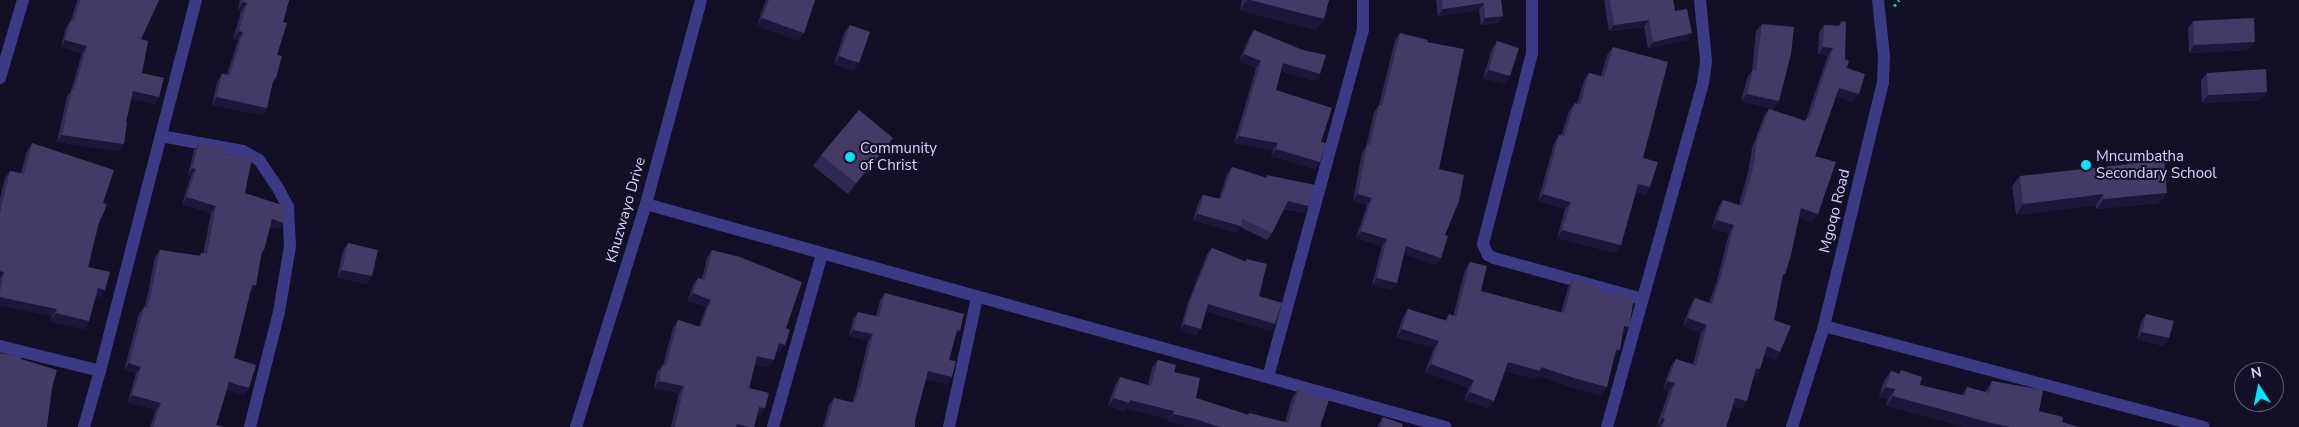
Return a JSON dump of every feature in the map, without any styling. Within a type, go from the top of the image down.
[{"type":"street","points":[[0,78],[23,0]]},
{"type":"street","points":[[84,427],[196,0]]},
{"type":"street","name":"Khuzwayo Drive","points":[[576,427],[646,204],[701,0]]},
{"type":"street","points":[[1268,377],[1363,30],[1363,0]]},
{"type":"street","points":[[1532,0],[1532,53],[1483,244],[1488,255],[1494,258],[1642,299]]},
{"type":"street","points":[[1607,427],[1703,83],[1706,61],[1700,0]]},
{"type":"street","name":"Mgoqo Road","points":[[1792,427],[1824,326],[1883,82],[1884,56],[1878,0]]},
{"type":"street","points":[[161,136],[243,151],[259,160],[288,207],[290,246],[279,312],[250,427]]},
{"type":"street","points":[[646,204],[977,298],[1446,427]]},
{"type":"street","points":[[773,427],[822,254]]},
{"type":"street","points":[[949,427],[977,298]]},
{"type":"street","points":[[1824,326],[2204,427]]},
{"type":"street","points":[[0,346],[100,371]]},
{"type":"building","points":[[80,0],[159,0],[141,39],[148,41],[142,73],[164,78],[159,97],[133,91],[126,122],[124,144],[62,135],[72,89],[74,90],[87,46],[65,40],[71,20],[74,21]]},
{"type":"building","points":[[244,0],[289,0],[283,22],[287,23],[277,55],[282,56],[276,78],[274,77],[267,108],[217,97],[222,74],[230,75],[243,32],[239,31],[247,3],[243,2]]},
{"type":"building","points":[[769,0],[815,0],[804,33],[762,18]]},
{"type":"building","points":[[1251,0],[1329,0],[1324,19]]},
{"type":"building","points":[[1442,0],[1501,0],[1503,16],[1485,18],[1484,3],[1443,9]]},
{"type":"building","points":[[1610,0],[1673,0],[1675,11],[1687,9],[1692,33],[1653,42],[1649,20],[1614,25]]},
{"type":"building","points":[[2254,18],[2255,42],[2194,45],[2193,21]]},
{"type":"building","points":[[1842,21],[1846,22],[1845,59],[1849,61],[1847,68],[1865,74],[1859,94],[1839,88],[1815,156],[1836,162],[1818,214],[1801,208],[1791,255],[1785,274],[1783,274],[1774,320],[1791,326],[1780,352],[1767,346],[1760,369],[1756,368],[1747,401],[1735,398],[1726,427],[1662,427],[1665,419],[1663,418],[1675,383],[1668,381],[1676,359],[1696,366],[1707,325],[1688,318],[1695,298],[1712,304],[1722,272],[1734,225],[1717,220],[1723,200],[1742,206],[1754,165],[1757,140],[1769,109],[1806,121],[1807,118],[1809,119],[1833,48],[1823,47],[1824,25],[1840,26]]},
{"type":"building","points":[[1762,24],[1794,27],[1791,54],[1779,101],[1747,94],[1753,70],[1756,71]]},
{"type":"building","points":[[850,25],[870,32],[859,63],[839,56]]},
{"type":"building","points":[[1254,30],[1303,50],[1326,55],[1320,74],[1283,63],[1276,90],[1332,108],[1321,142],[1326,143],[1320,162],[1276,149],[1278,143],[1239,136],[1261,61],[1244,54]]},
{"type":"building","points":[[1400,33],[1428,40],[1427,42],[1464,49],[1439,169],[1464,175],[1459,201],[1445,235],[1448,236],[1441,258],[1406,246],[1397,283],[1377,278],[1387,239],[1361,231],[1372,198],[1358,194],[1367,145],[1370,145],[1379,105],[1382,106]]},
{"type":"building","points":[[1497,41],[1519,48],[1510,76],[1489,70]]},
{"type":"building","points":[[1613,47],[1668,62],[1643,158],[1658,162],[1650,187],[1638,184],[1621,245],[1562,230],[1571,202],[1543,194],[1559,135],[1564,136],[1575,103],[1580,105],[1589,73],[1604,77]]},
{"type":"building","points":[[2266,69],[2267,92],[2208,95],[2207,73]]},
{"type":"building","name":"Community of Christ","points":[[859,110],[893,138],[856,183],[821,155]]},
{"type":"building","points":[[32,143],[114,170],[103,203],[107,204],[102,217],[100,217],[88,267],[110,272],[105,290],[98,288],[89,321],[56,313],[57,309],[0,297],[4,272],[0,271],[0,213],[10,171],[24,174]]},
{"type":"building","points":[[199,143],[226,148],[225,154],[252,158],[245,193],[285,206],[285,215],[283,223],[272,219],[264,250],[262,250],[256,285],[252,285],[234,358],[256,365],[249,388],[229,382],[216,425],[224,427],[153,427],[161,403],[132,395],[141,367],[129,363],[144,307],[148,308],[160,250],[201,256],[201,253],[207,254],[216,206],[187,197],[196,169],[192,168]]},
{"type":"building","points":[[2164,160],[2167,193],[2104,199],[2103,194],[2023,204],[2020,176]]},
{"type":"building","points":[[1232,167],[1267,178],[1267,175],[1315,185],[1309,206],[1288,201],[1272,233],[1242,219],[1241,226],[1198,214],[1203,195],[1221,199]]},
{"type":"building","points":[[348,243],[378,250],[372,276],[342,270]]},
{"type":"building","points":[[1212,248],[1246,262],[1247,259],[1267,264],[1259,296],[1282,303],[1275,324],[1208,304],[1201,329],[1184,324],[1191,298]]},
{"type":"building","points":[[712,250],[740,257],[802,282],[786,328],[790,330],[785,345],[779,343],[774,360],[757,356],[749,388],[769,393],[765,408],[759,407],[754,427],[737,424],[736,427],[675,427],[684,386],[659,381],[662,365],[666,366],[678,320],[701,327],[711,300],[693,293],[698,278],[705,280]]},
{"type":"building","points":[[1470,262],[1487,266],[1481,291],[1564,313],[1573,279],[1602,287],[1600,292],[1634,298],[1629,327],[1624,326],[1620,350],[1616,350],[1607,387],[1541,367],[1540,371],[1508,362],[1494,401],[1470,392],[1474,380],[1431,364],[1439,341],[1402,329],[1408,309],[1447,321],[1449,314],[1456,317]]},
{"type":"building","points":[[885,293],[964,314],[960,331],[957,330],[949,360],[956,361],[952,377],[928,371],[915,420],[915,427],[826,427],[834,398],[854,403],[861,384],[873,334],[853,330],[858,312],[879,317]]},
{"type":"building","points":[[2146,314],[2174,321],[2169,338],[2142,332]]},
{"type":"building","points":[[0,353],[22,357],[21,359],[57,370],[52,388],[47,427],[0,427]]},
{"type":"building","points":[[1158,360],[1176,365],[1174,372],[1200,378],[1196,398],[1249,415],[1249,413],[1288,423],[1298,390],[1329,400],[1320,427],[1219,427],[1173,414],[1174,411],[1130,400],[1129,403],[1114,398],[1120,377],[1151,386]]},
{"type":"building","points":[[1901,370],[1922,377],[1920,385],[1965,396],[1967,387],[1989,393],[1992,381],[2043,390],[2039,411],[2063,417],[2062,422],[2079,427],[2010,427],[1893,396],[1895,389],[1886,387],[1891,371],[1900,374]]},
{"type":"building","points":[[1383,417],[1403,424],[1402,427],[1380,427]]},
{"type":"place","name":"Community of Christ","points":[[850,157]]},
{"type":"place","name":"Mncumbatha Secondary School","points":[[2086,165]]}]
